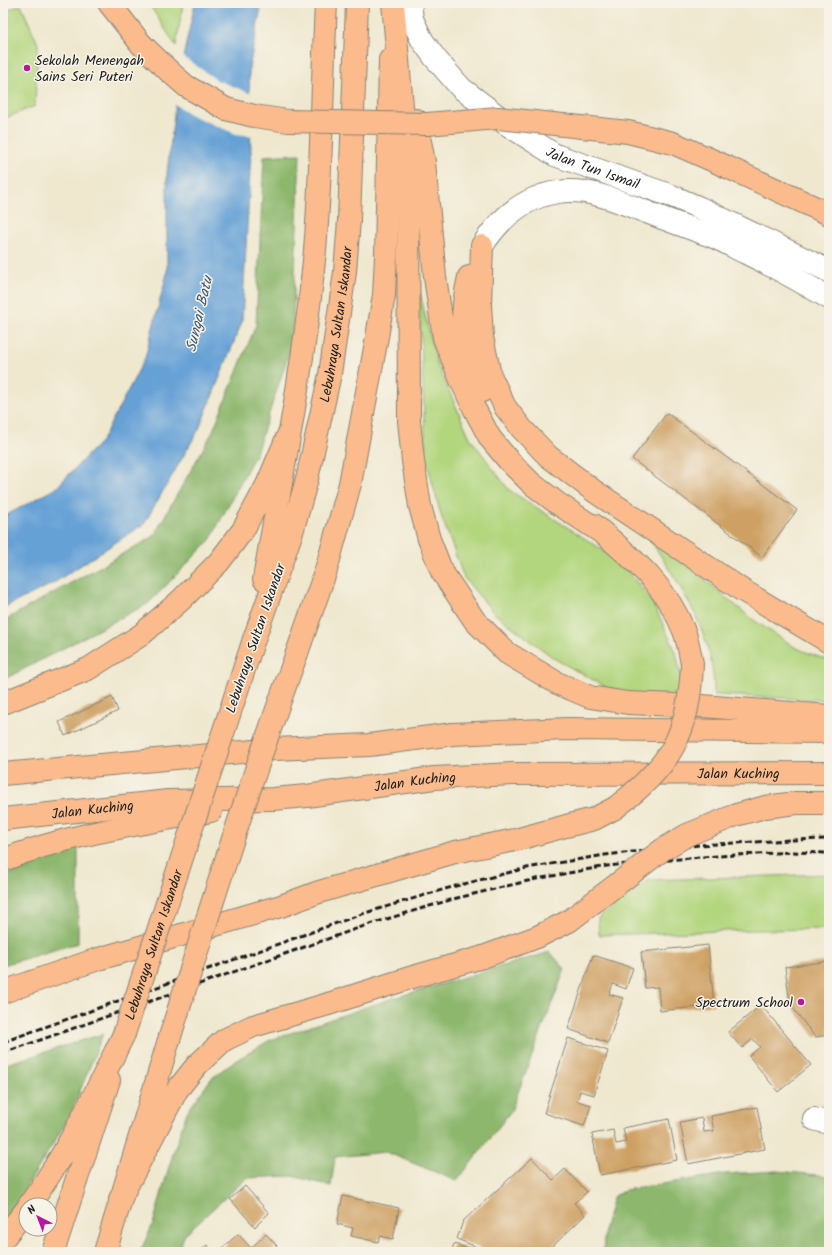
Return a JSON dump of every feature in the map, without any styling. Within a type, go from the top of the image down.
[{"type":"main road","points":[[109,3],[141,44],[170,72],[186,86],[226,109],[254,116],[288,121],[427,124],[498,118],[628,132],[672,143],[829,214]]},
{"type":"main road","points":[[315,3],[322,88]]},
{"type":"main road","points":[[254,639],[306,335],[315,249],[321,157],[322,88],[326,3]]},
{"type":"main road","name":"Lebuhraya Sultan Iskandar","points":[[53,1252],[254,639],[292,532],[307,480],[330,374],[344,272],[349,220],[358,3]]},
{"type":"main road","points":[[393,3],[424,162],[435,278],[444,338],[460,378],[490,438],[509,461],[531,483],[557,503],[604,534]]},
{"type":"main road","points":[[105,1252],[120,1199],[230,845],[326,570],[350,484],[384,294],[393,3]]},
{"type":"main road","points":[[393,3],[408,175],[409,421],[411,445],[420,506],[429,538],[442,572],[475,621],[507,653],[557,684],[590,697],[628,703],[702,706],[829,716]]},
{"type":"main road","points":[[3,992],[95,960],[281,906],[319,892],[456,852],[515,840],[594,818],[615,808],[635,792],[652,777],[671,753],[682,728],[691,689],[692,664],[684,632],[670,601],[646,571],[544,482],[527,462],[493,414],[476,378],[468,349],[463,320],[466,290],[472,265],[482,246]]},
{"type":"main road","points":[[482,246],[480,305],[482,336],[490,375],[505,408],[522,429],[548,456],[594,491],[742,590],[829,642]]},
{"type":"main road","points":[[3,702],[88,668],[141,635],[181,600],[219,562],[243,530],[267,485],[289,433]]},
{"type":"main road","points":[[3,774],[275,749],[369,745],[453,734],[567,729],[829,732]]},
{"type":"main road","name":"Jalan Kuching","points":[[3,819],[168,801],[273,799],[307,796],[434,778],[490,775],[829,773]]},
{"type":"main road","points":[[3,860],[79,836],[273,799]]},
{"type":"main road","points":[[120,1199],[177,1090],[197,1065],[224,1040],[253,1026],[483,957],[537,937],[569,921],[662,850],[687,835],[736,815],[765,807],[796,803],[829,803]]},
{"type":"main road","points":[[34,1197],[62,1155],[83,1119],[124,1034]]},
{"type":"main road","points":[[3,1239],[18,1220]]},
{"type":"street","name":"Jalan Tun Ismail","points":[[410,3],[412,19],[422,40],[435,58],[461,88],[495,114],[505,124],[555,155],[700,208],[829,271]]},
{"type":"street","name":"Jalan Tun Ismail","points":[[482,246],[501,220],[528,201],[543,195],[559,192],[575,191],[591,193],[616,200],[715,238],[789,274],[829,298]]},
{"type":"green space","points":[[148,3],[183,3],[176,46],[149,4]]},
{"type":"green space","points":[[21,5],[38,44],[35,106],[3,119],[3,12]]},
{"type":"green space","points":[[300,154],[292,344],[256,453],[210,540],[149,603],[3,680],[3,621],[153,537],[212,433],[256,325],[264,156]]},
{"type":"green space","points":[[419,290],[437,364],[470,438],[509,490],[620,561],[653,603],[676,652],[684,693],[638,698],[606,687],[555,659],[494,613],[464,578],[441,515],[426,459]]},
{"type":"green space","points":[[648,537],[692,569],[752,619],[796,648],[829,661],[829,700],[714,695],[713,673],[709,652],[702,631],[683,592]]},
{"type":"green space","points":[[78,845],[78,943],[3,965],[3,872]]},
{"type":"green space","points":[[829,874],[829,929],[599,935],[598,918],[649,880]]},
{"type":"green space","points":[[550,952],[565,969],[511,1111],[457,1181],[386,1152],[335,1157],[331,1186],[292,1176],[247,1178],[185,1234],[178,1252],[140,1252],[153,1224],[170,1163],[187,1112],[211,1079],[230,1064],[270,1040],[390,999]]},
{"type":"green space","points":[[103,1034],[69,1118],[3,1223],[3,1065]]},
{"type":"green space","points":[[777,1171],[829,1176],[829,1252],[603,1252],[605,1227],[613,1197],[625,1190],[725,1174]]},
{"type":"water","name":"Sungai Batu","points":[[195,3],[262,3],[249,68],[251,153],[242,322],[199,429],[144,524],[52,584],[3,608],[3,517],[56,488],[102,440],[145,358],[167,273],[167,173],[178,80]]},
{"type":"pier","points":[[182,56],[217,80],[252,94],[253,136],[236,134],[193,116],[174,104],[176,79]]},
{"type":"building","points":[[667,413],[797,510],[762,557],[632,459]]},
{"type":"building","points":[[112,697],[118,711],[65,736],[59,722]]},
{"type":"building","points":[[708,945],[714,1005],[660,1011],[658,987],[645,988],[641,952]]},
{"type":"building","points":[[593,955],[633,968],[626,989],[613,984],[609,994],[623,998],[608,1043],[568,1029]]},
{"type":"building","points":[[829,961],[829,1035],[815,1037],[790,1004],[785,967]]},
{"type":"building","points":[[761,1005],[811,1065],[778,1092],[749,1056],[760,1047],[753,1039],[742,1048],[728,1032]]},
{"type":"building","points":[[568,1038],[608,1051],[594,1095],[580,1091],[577,1101],[591,1105],[584,1126],[544,1113]]},
{"type":"building","points":[[757,1107],[765,1149],[688,1164],[680,1122],[702,1118],[704,1132],[714,1131],[711,1116]]},
{"type":"building","points":[[669,1119],[677,1160],[600,1175],[592,1134],[613,1130],[616,1144],[626,1142],[623,1128]]},
{"type":"building","points":[[532,1158],[553,1180],[565,1169],[587,1192],[574,1203],[585,1215],[551,1248],[553,1250],[551,1252],[489,1252],[457,1239],[463,1221]]},
{"type":"building","points":[[245,1186],[269,1213],[255,1227],[230,1199]]},
{"type":"building","points":[[343,1196],[399,1208],[393,1239],[380,1236],[378,1242],[351,1236],[353,1228],[337,1224]]},
{"type":"building","points":[[238,1234],[251,1248],[266,1234],[277,1246],[271,1252],[218,1252]]},
{"type":"building","points":[[454,1244],[478,1252],[451,1252]]},
{"type":"building","points":[[207,1245],[213,1252],[199,1252]]},
{"type":"railway","points":[[3,1042],[365,913],[452,887],[527,868],[605,855],[699,845],[829,839]]},
{"type":"railway","points":[[3,1053],[367,925],[453,899],[536,879],[607,866],[700,857],[793,852],[829,853]]},
{"type":"place","name":"Sekolah Menengah Sains Seri Puteri","points":[[27,68]]},
{"type":"place","name":"Spectrum School","points":[[801,1002]]}]
